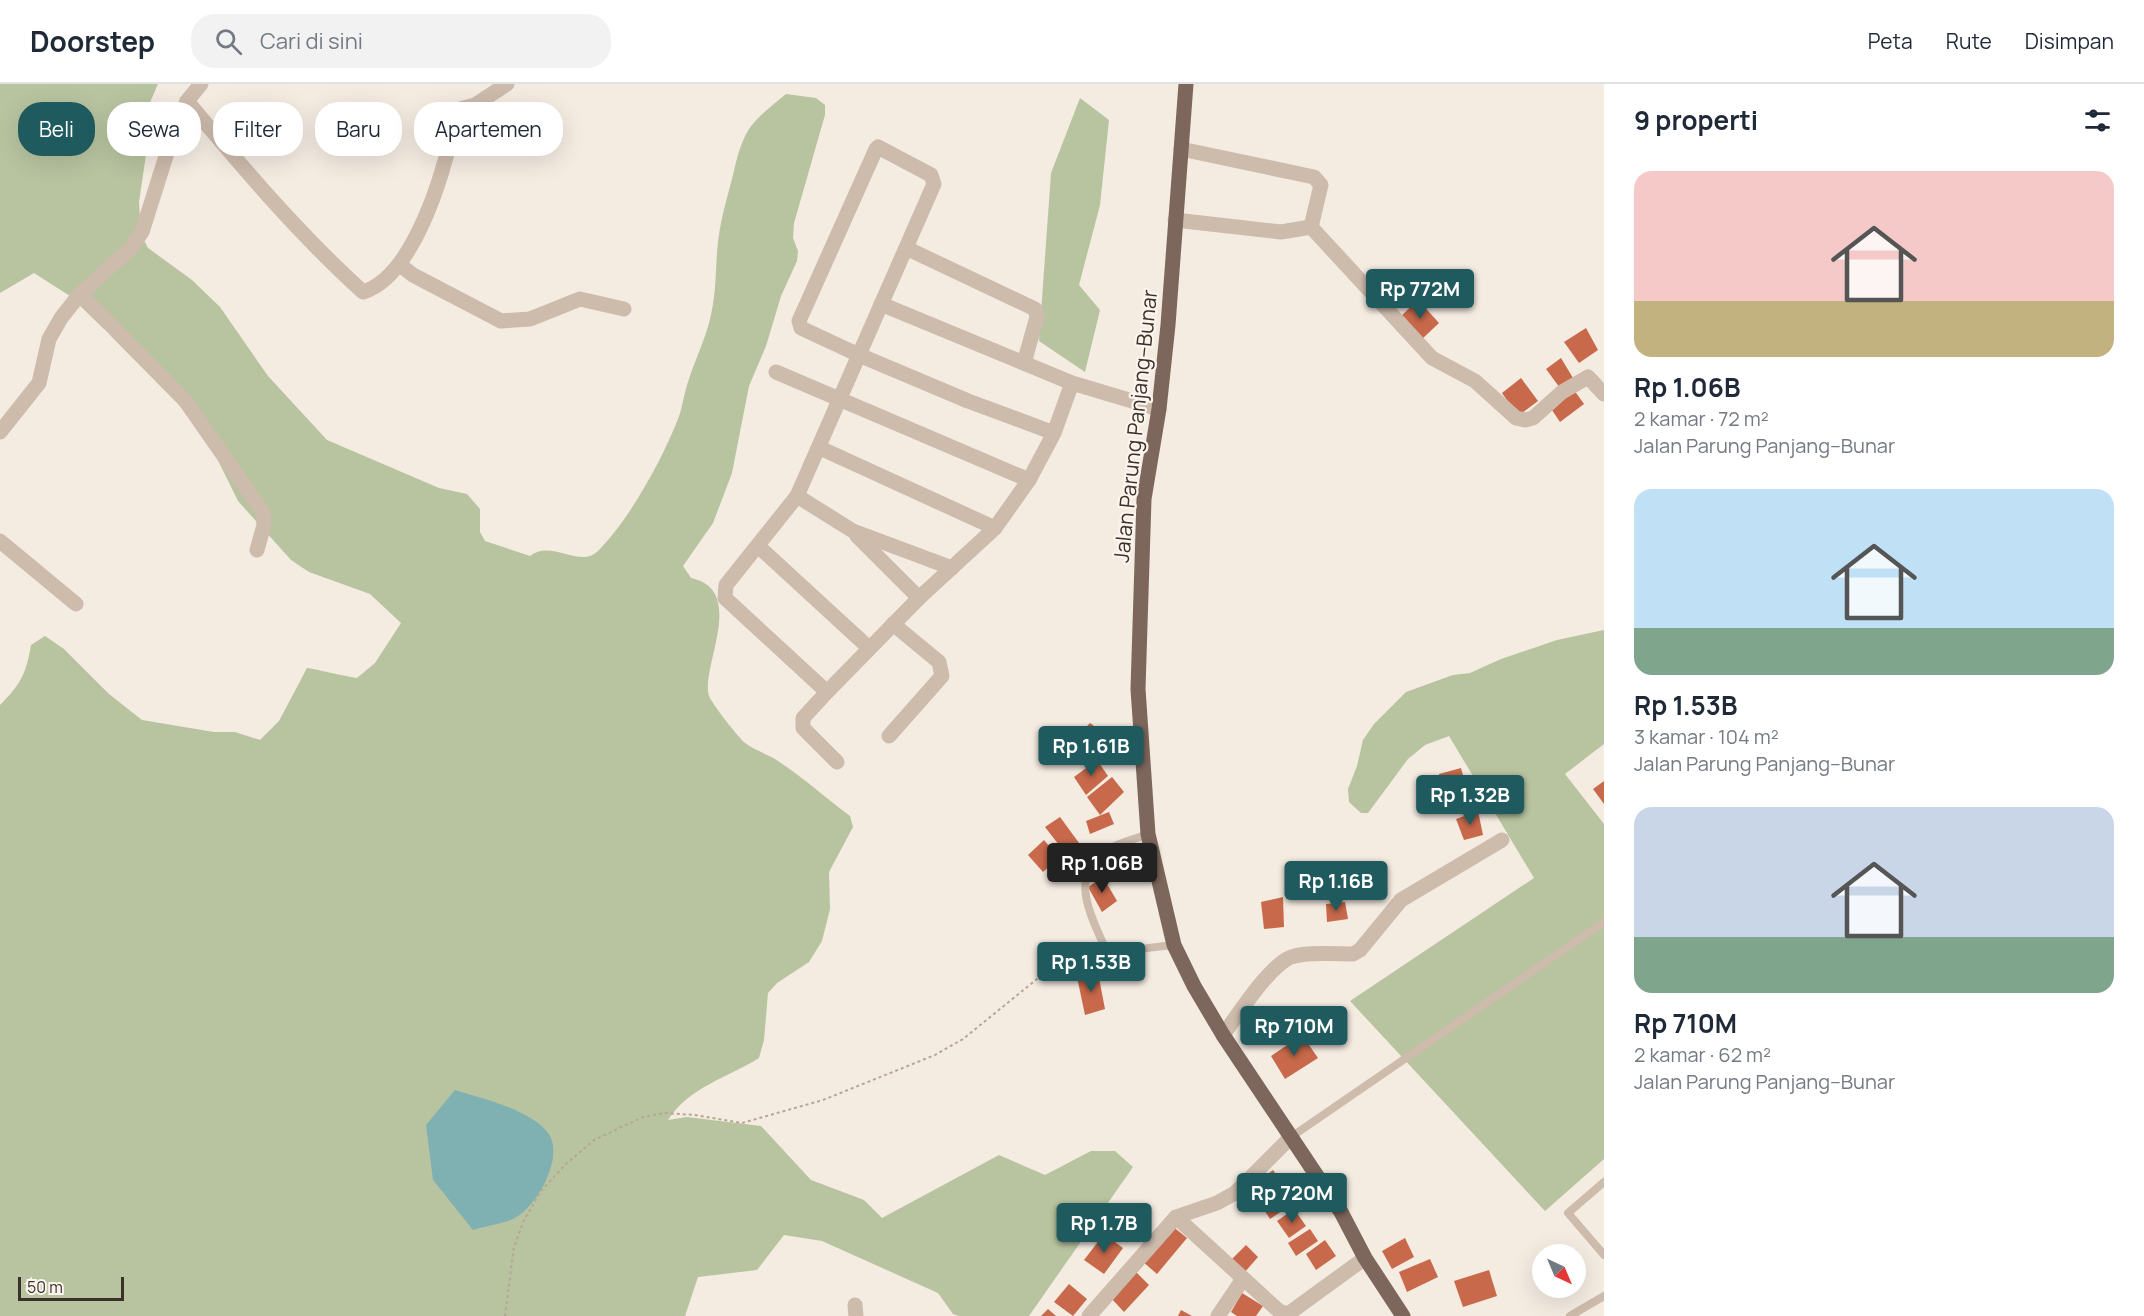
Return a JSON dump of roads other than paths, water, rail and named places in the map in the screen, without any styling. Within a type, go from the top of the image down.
[{"type":"main road","name":"Jalan Parung Panjang–Bunar","points":[[1186,84],[1159,409],[1144,499],[1139,608],[1140,736],[1148,834],[1174,945],[1194,986],[1223,1035],[1341,1212],[1365,1258],[1403,1316]]},
{"type":"street","points":[[0,432],[39,383],[50,339],[61,318],[80,294],[130,249],[142,232],[173,134],[187,101],[201,84]]},
{"type":"street","points":[[187,101],[315,249],[363,292],[376,288],[400,265],[416,238],[452,139],[456,110],[475,105],[507,84]]},
{"type":"street","points":[[827,692],[725,598],[726,585],[798,496],[820,448],[859,355],[881,304],[934,184],[931,175],[878,147],[874,151],[799,321],[807,332],[859,355],[1054,432]]},
{"type":"street","points":[[1180,149],[1314,177],[1321,185],[1311,227]]},
{"type":"street","points":[[1175,220],[1281,232],[1311,227]]},
{"type":"street","points":[[1311,227],[1432,358],[1475,381],[1516,418],[1525,420],[1533,418],[1562,392],[1588,377],[1604,394]]},
{"type":"street","points":[[906,248],[1035,309],[1037,317],[1024,363]]},
{"type":"street","points":[[400,265],[413,275],[501,321],[530,319],[580,299],[624,309]]},
{"type":"street","points":[[80,294],[159,372],[212,437],[262,512],[264,525],[257,550]]},
{"type":"street","points":[[881,304],[1072,383],[1159,409]]},
{"type":"street","points":[[776,372],[1029,480]]},
{"type":"street","points":[[837,762],[803,728],[803,718],[919,598],[995,528],[1029,480],[1054,432],[1072,383]]},
{"type":"street","points":[[820,448],[995,528]]},
{"type":"street","points":[[798,496],[853,531],[952,568]]},
{"type":"street","points":[[853,531],[919,598]]},
{"type":"street","points":[[0,541],[76,604]]},
{"type":"street","points":[[758,546],[869,648]]},
{"type":"street","points":[[889,736],[942,676],[939,662],[893,624]]},
{"type":"street","points":[[1223,1035],[1256,990],[1287,959],[1298,956],[1353,954],[1360,950],[1401,900],[1502,840]]},
{"type":"street","points":[[1089,1316],[1176,1217],[1217,1203],[1235,1193],[1291,1137]]},
{"type":"street","points":[[1176,1217],[1278,1311],[1288,1314],[1365,1258]]},
{"type":"street","points":[[1218,1316],[1243,1279]]},
{"type":"lane","points":[[1107,953],[1084,898],[1085,877],[1095,860],[1109,849],[1148,834]]},
{"type":"lane","points":[[1291,1137],[1604,921]]},
{"type":"lane","points":[[1050,970],[1077,959],[1174,945]]},
{"type":"lane","points":[[1604,1182],[1568,1213],[1604,1255]]},
{"type":"lane","points":[[1570,1316],[1604,1296]]},
{"type":"water","points":[[455,1090],[493,1101],[521,1113],[533,1119],[550,1136],[553,1158],[545,1182],[530,1205],[513,1219],[473,1230],[433,1180],[426,1125]]}]
